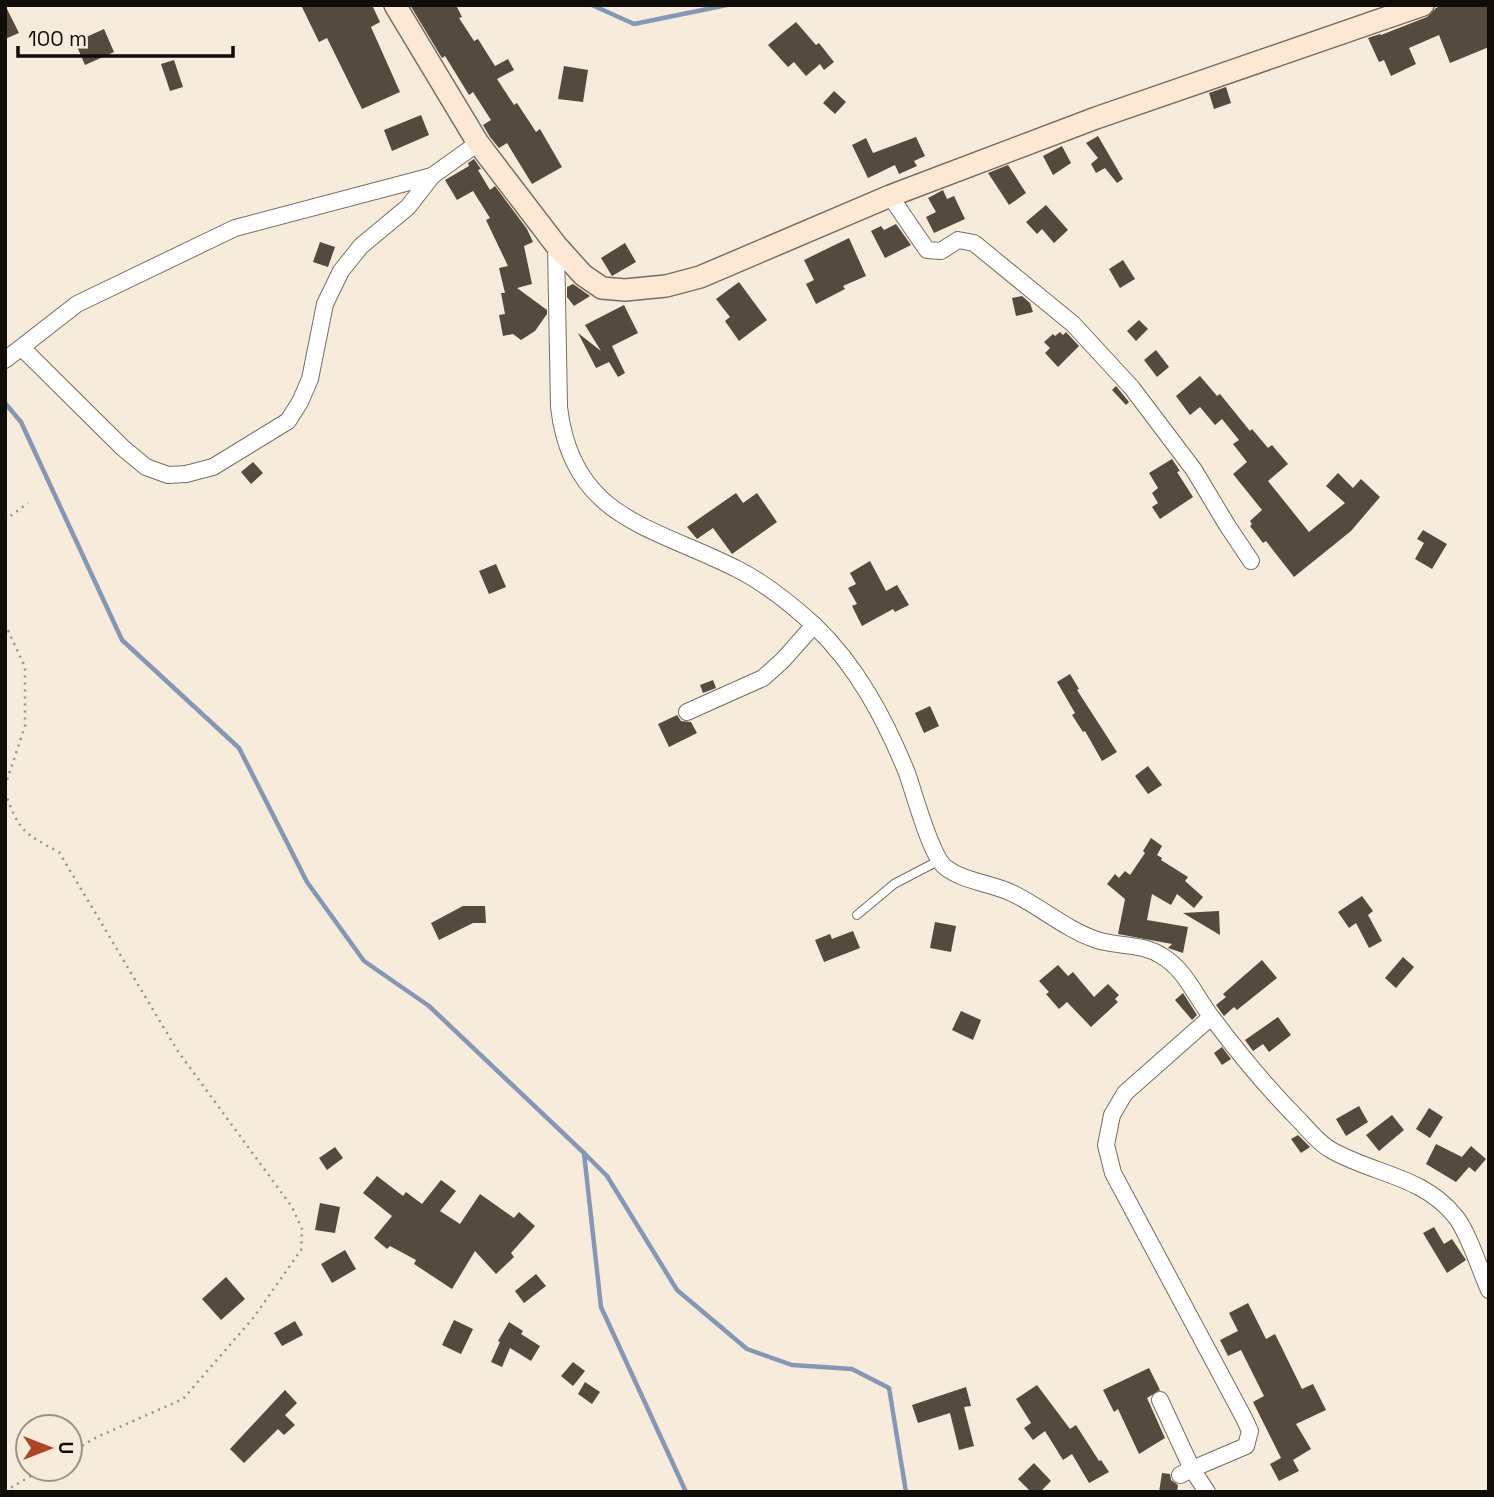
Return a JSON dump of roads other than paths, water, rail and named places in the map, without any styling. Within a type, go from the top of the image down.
[{"type":"street","points":[[395,5],[478,143],[556,245],[593,284],[613,290],[643,289],[699,277],[890,196],[1096,118],[1423,5]]},
{"type":"street","points":[[22,348],[123,448],[146,467],[168,475],[214,467],[288,421],[310,379],[325,303],[341,271],[361,246],[408,207],[432,176],[478,143]]},
{"type":"street","points":[[5,360],[77,304],[235,228],[432,176]]},
{"type":"street","points":[[890,196],[927,250],[941,251],[958,240],[974,243],[1073,324],[1132,388],[1194,470],[1251,561]]},
{"type":"street","points":[[556,245],[559,407],[562,432],[575,466],[601,501],[618,513],[684,547],[752,578],[814,625],[858,677],[888,731],[938,861],[958,874],[1015,895],[1089,937],[1133,945],[1162,956],[1180,971],[1211,1017],[1260,1078],[1327,1149],[1416,1184],[1436,1195],[1458,1219],[1489,1290]]},
{"type":"street","points":[[687,712],[763,678],[814,625]]},
{"type":"street","points":[[1186,1472],[1246,1446],[1250,1431],[1113,1173],[1106,1145],[1112,1115],[1125,1093],[1211,1017]]},
{"type":"street","points":[[1160,1400],[1186,1472],[1207,1492]]},
{"type":"lane","points":[[857,915],[894,884],[938,861]]},
{"type":"waterway","points":[[592,5],[634,24],[727,5]]},
{"type":"waterway","points":[[5,403],[21,422],[122,640],[239,748],[307,882],[364,961],[429,1006],[607,1176],[677,1290],[747,1349],[792,1365],[852,1369],[889,1388],[906,1492]]},
{"type":"waterway","points":[[584,1153],[601,1307],[686,1492]]}]
